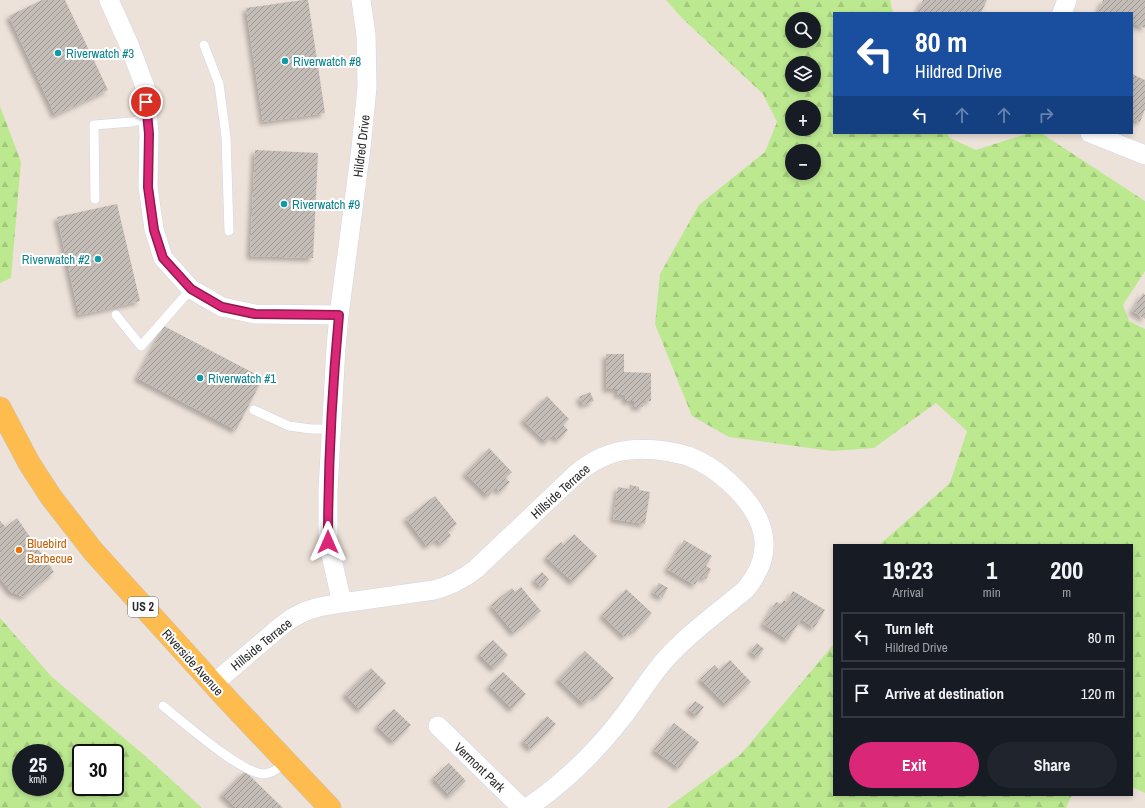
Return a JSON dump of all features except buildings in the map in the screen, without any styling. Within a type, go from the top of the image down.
[{"type":"main road","name":"Riverside Avenue","points":[[0,408],[28,463],[60,510],[93,550],[213,684],[330,808]]},
{"type":"street","points":[[109,0],[130,47],[145,87],[149,134],[148,187],[154,230],[163,258],[191,289],[222,307],[255,314],[339,315]]},
{"type":"street","name":"Hildred Drive","points":[[342,603],[328,542],[328,490],[339,315],[361,148],[367,87],[366,35],[361,0]]},
{"type":"street","points":[[1062,12],[1067,0]]},
{"type":"street","points":[[1092,134],[1145,155]]},
{"type":"street","name":"Hillside Terrace","points":[[213,684],[292,618],[319,607],[447,587],[463,578],[476,569],[576,474],[589,464],[605,456],[622,451],[638,450],[666,451],[688,456],[719,474],[740,492],[752,506],[764,538],[764,553],[754,580],[745,590],[680,644],[663,662],[602,743],[578,768],[553,790],[527,808]]},
{"type":"street","name":"Vermont Park","points":[[438,726],[522,808]]},
{"type":"lane","points":[[204,45],[219,84],[226,137],[229,231]]},
{"type":"lane","points":[[95,199],[94,125],[132,122],[147,118]]},
{"type":"lane","points":[[116,315],[141,346],[191,289]]},
{"type":"lane","points":[[254,410],[289,426],[332,429]]},
{"type":"lane","points":[[163,706],[226,756],[248,768],[264,774],[271,772],[286,763]]},
{"type":"green space","points":[[666,0],[890,0],[893,12],[833,12],[833,134],[948,134],[950,138],[976,150],[1026,134],[1043,134],[1145,201],[1145,271],[1123,305],[1129,321],[1145,329],[1145,793],[1133,787],[1133,544],[880,544],[950,483],[967,431],[936,403],[874,448],[832,451],[729,437],[692,416],[655,324],[660,274],[699,205],[765,152],[777,122],[763,94],[682,18]]},
{"type":"green space","points":[[0,106],[21,162],[11,278],[0,283]]},
{"type":"green space","points":[[0,618],[52,677],[151,761],[202,808],[0,808]]},
{"type":"green space","points":[[833,645],[833,796],[1072,796],[1066,808],[667,808],[741,754]]},
{"type":"place","name":"Riverwatch #3","points":[[58,53]]},
{"type":"place","name":"Riverwatch #8","points":[[285,61]]},
{"type":"place","name":"Riverwatch #9","points":[[284,204]]},
{"type":"place","name":"Riverwatch #2","points":[[98,259]]},
{"type":"place","name":"Riverwatch #1","points":[[200,378]]},
{"type":"place","name":"Bluebird Barbecue","points":[[19,550]]},
{"type":"route","points":[[146,102],[149,134],[148,187],[154,230],[163,258],[191,289],[222,307],[255,314],[339,315],[328,490],[328,542]]}]
